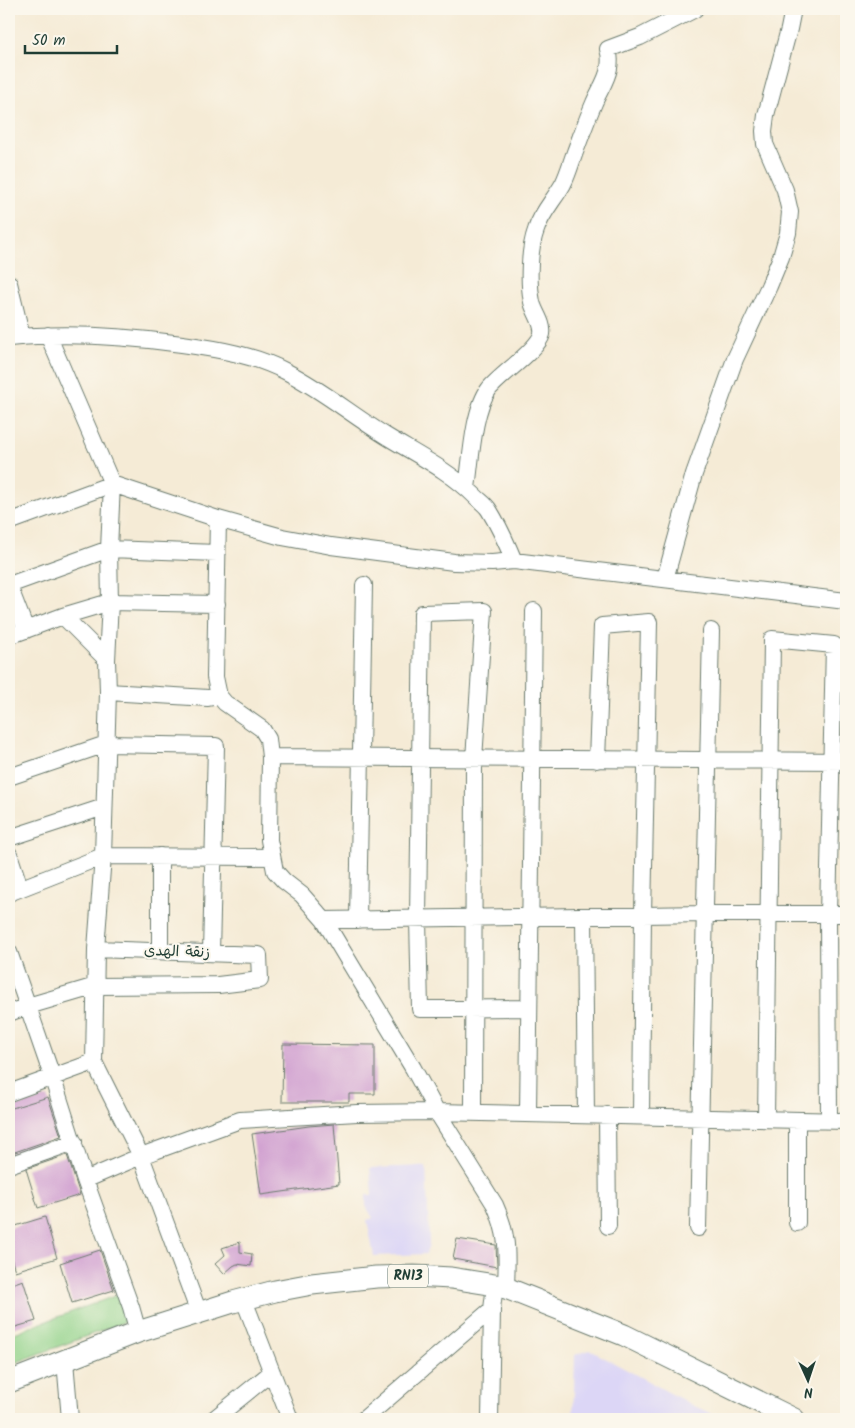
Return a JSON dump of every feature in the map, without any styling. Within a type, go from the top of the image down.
[{"type":"main road","name":"RN13","points":[[9,1382],[138,1332],[275,1291],[312,1284],[376,1277],[414,1276],[451,1278],[500,1286],[624,1336],[794,1419]]},
{"type":"street","points":[[467,488],[475,428],[484,398],[490,388],[540,339],[542,332],[541,324],[532,304],[530,290],[531,253],[535,231],[541,216],[569,171],[592,108],[607,74],[610,60],[608,49],[640,37],[694,9]]},
{"type":"street","points":[[665,579],[697,465],[735,359],[775,271],[788,234],[790,212],[785,190],[765,144],[764,131],[766,115],[793,9]]},
{"type":"street","points":[[9,283],[16,337],[48,335],[102,336],[159,341],[220,350],[257,360],[286,372],[322,392],[371,427],[438,466],[467,488],[488,509],[514,561]]},
{"type":"street","points":[[48,335],[112,484],[109,548],[110,602],[106,660],[108,692],[103,856],[96,949],[94,1062],[141,1156],[199,1313]]},
{"type":"street","points":[[9,522],[112,484],[218,519],[282,537],[331,546],[454,562],[492,563],[514,561],[846,602]]},
{"type":"street","points":[[218,519],[215,677],[219,696],[236,712],[262,729],[268,739],[270,757],[269,840],[275,871],[302,895],[324,920],[501,1218],[506,1238],[507,1259],[492,1309],[490,1419]]},
{"type":"street","points":[[26,630],[9,585],[109,548],[217,553]]},
{"type":"street","points":[[358,920],[364,585]]},
{"type":"street","points":[[9,636],[62,616],[110,602],[216,604]]},
{"type":"street","points":[[473,1112],[474,1010],[474,759],[484,611],[422,613],[418,919],[420,1009],[474,1010],[529,1008]]},
{"type":"street","points":[[528,1114],[534,611]]},
{"type":"street","points":[[62,616],[106,660]]},
{"type":"street","points":[[597,760],[602,626],[649,622],[641,1116]]},
{"type":"street","points":[[698,1228],[711,631]]},
{"type":"street","points":[[766,1119],[772,639],[834,645],[839,761],[828,915],[829,1120]]},
{"type":"street","points":[[108,692],[208,698],[219,696]]},
{"type":"street","points":[[9,777],[106,744],[216,746],[211,953]]},
{"type":"street","points":[[270,757],[839,761]]},
{"type":"street","points":[[9,838],[104,807]]},
{"type":"street","points":[[9,854],[14,891],[103,856],[272,858]]},
{"type":"street","points":[[160,856],[160,952]]},
{"type":"street","points":[[324,920],[705,914],[846,914]]},
{"type":"street","points":[[584,916],[586,1115]]},
{"type":"street","name":"زنقة الهدى","points":[[96,949],[259,955],[260,980],[218,985],[96,986]]},
{"type":"street","points":[[9,952],[138,1332]]},
{"type":"street","points":[[9,1013],[96,986]]},
{"type":"street","points":[[9,1093],[94,1062]]},
{"type":"street","points":[[85,1180],[141,1156],[240,1120],[357,1113],[473,1112],[846,1121]]},
{"type":"street","points":[[607,1115],[608,1226]]},
{"type":"street","points":[[797,1120],[797,1224]]},
{"type":"street","points":[[9,1165],[74,1142]]},
{"type":"street","points":[[244,1300],[290,1419]]},
{"type":"street","points":[[364,1419],[492,1309]]},
{"type":"street","points":[[65,1361],[70,1419]]},
{"type":"street","points":[[214,1419],[272,1372]]},
{"type":"shaded area","points":[[426,1166],[429,1245],[426,1254],[374,1256],[367,1220],[373,1218],[366,1206],[366,1195],[372,1195],[370,1168]]},
{"type":"shaded area","points":[[590,1350],[694,1406],[724,1419],[573,1419],[575,1355]]},
{"type":"green space","points":[[120,1294],[130,1320],[9,1365],[9,1335]]},
{"type":"building","points":[[283,1044],[375,1045],[375,1094],[349,1094],[349,1102],[282,1102]]},
{"type":"building","points":[[48,1097],[61,1136],[9,1154],[9,1109]]},
{"type":"building","points":[[334,1124],[339,1184],[261,1195],[252,1134]]},
{"type":"building","points":[[67,1155],[80,1195],[38,1208],[26,1169]]},
{"type":"building","points":[[45,1217],[57,1258],[15,1271],[9,1251],[9,1228]]},
{"type":"building","points":[[457,1239],[496,1245],[497,1267],[453,1259]]},
{"type":"building","points":[[240,1242],[240,1252],[252,1254],[251,1266],[237,1264],[224,1274],[215,1264],[225,1255],[222,1248]]},
{"type":"building","points":[[100,1250],[114,1290],[72,1303],[60,1263]]},
{"type":"building","points":[[23,1280],[36,1321],[9,1329],[9,1285]]}]
